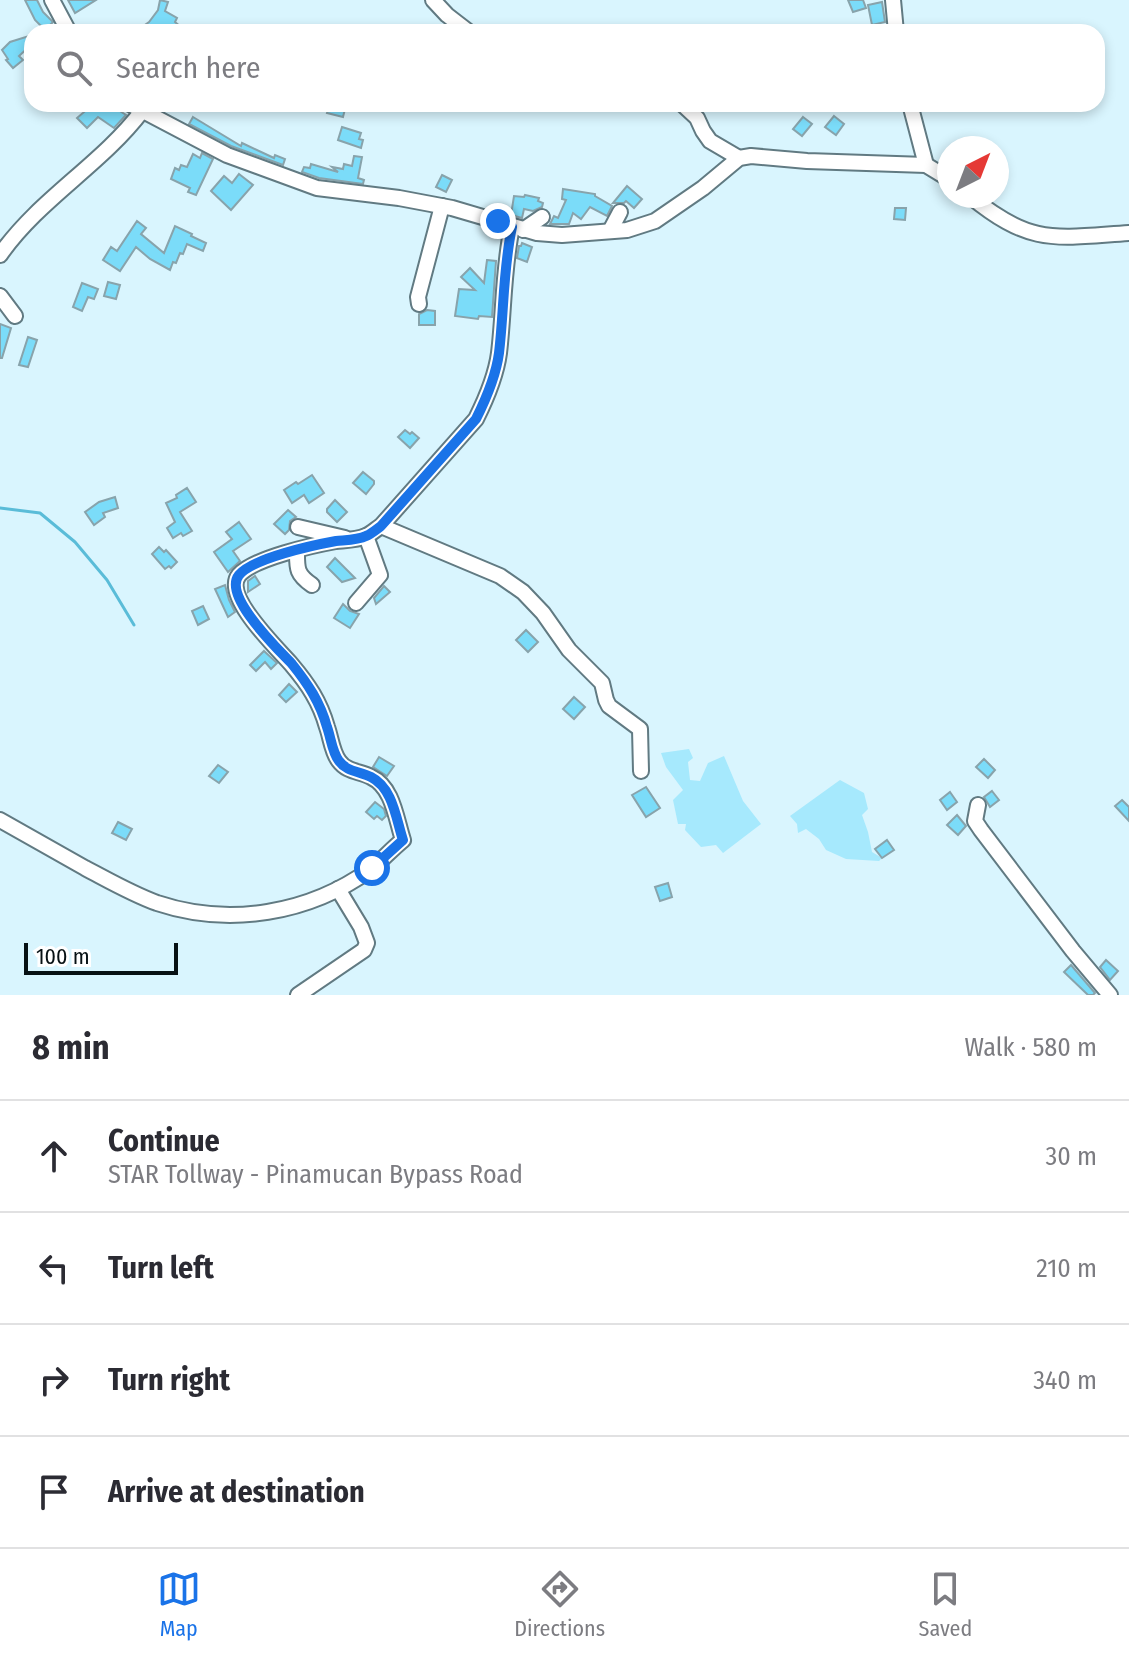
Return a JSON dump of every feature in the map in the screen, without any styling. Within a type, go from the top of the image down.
[{"type":"street","points":[[52,0],[65,24]]},
{"type":"street","points":[[433,0],[459,24]]},
{"type":"street","points":[[893,0],[895,24]]},
{"type":"street","points":[[0,255],[30,219],[116,142],[133,112]]},
{"type":"street","points":[[145,112],[227,155],[317,188],[442,206],[537,233],[562,235],[627,230],[655,221],[739,158],[751,156],[926,165],[937,172]]},
{"type":"street","points":[[691,112],[710,141],[739,158]]},
{"type":"street","points":[[912,112],[926,165]]},
{"type":"street","points":[[419,304],[418,297],[442,206]]},
{"type":"street","points":[[986,208],[1003,221],[1038,235],[1058,238],[1129,233]]},
{"type":"street","points":[[610,231],[620,212]]},
{"type":"street","points":[[0,820],[156,903],[196,912],[232,915],[269,913],[338,889],[372,868],[403,840],[388,794],[371,777],[341,765],[312,689],[251,618],[242,605],[236,581],[247,569],[275,556],[366,536],[381,526],[476,419],[487,398],[499,356],[506,255],[517,228],[542,217]]},
{"type":"street","points":[[0,239],[17,234]]},
{"type":"street","points":[[0,296],[15,316]]},
{"type":"street","points":[[381,526],[500,576],[523,592],[543,613],[569,650],[602,683],[609,706],[640,729],[641,771]]},
{"type":"street","points":[[298,527],[350,539]]},
{"type":"street","points":[[356,603],[380,575],[366,536]]},
{"type":"street","points":[[297,551],[301,577],[312,585]]},
{"type":"street","points":[[978,805],[975,821],[981,830],[1110,995]]},
{"type":"street","points":[[298,995],[364,950],[367,943],[366,936],[338,889]]},
{"type":"shaded area","points":[[689,749],[693,758],[688,762],[690,780],[700,781],[708,763],[724,756],[743,801],[761,824],[723,853],[716,845],[701,847],[685,830],[686,824],[678,824],[673,800],[683,790],[666,767],[661,753]]},
{"type":"shaded area","points":[[840,780],[864,793],[868,809],[862,815],[872,852],[882,858],[879,861],[846,859],[826,850],[819,839],[806,829],[798,833],[797,824],[790,816]]},
{"type":"building","points":[[25,0],[37,0],[53,22],[39,24]]},
{"type":"building","points":[[68,0],[96,0],[75,13]]},
{"type":"building","points":[[160,0],[168,2],[165,11],[177,18],[177,24],[146,24],[158,10]]},
{"type":"building","points":[[848,0],[863,0],[866,8],[853,12]]},
{"type":"building","points":[[882,2],[885,22],[872,24],[868,5]]},
{"type":"building","points":[[24,38],[24,51],[19,56],[23,60],[13,68],[2,50],[10,42]]},
{"type":"building","points":[[84,112],[121,112],[126,115],[114,128],[98,117],[87,128],[77,118]]},
{"type":"building","points":[[327,112],[344,112],[343,117]]},
{"type":"building","points":[[834,116],[844,124],[836,135],[825,127]]},
{"type":"building","points":[[193,117],[241,146],[242,143],[274,158],[275,155],[285,159],[283,165],[231,146],[189,124]]},
{"type":"building","points":[[803,117],[812,124],[802,136],[793,129]]},
{"type":"building","points":[[342,127],[361,133],[361,148],[338,140]]},
{"type":"building","points":[[202,153],[213,159],[196,195],[188,192],[190,188],[171,179],[175,168],[179,170],[181,165],[187,167],[193,154],[200,158]]},
{"type":"building","points":[[354,156],[362,157],[358,178],[364,180],[363,184],[319,178],[302,172],[304,167],[310,168],[311,164],[338,172],[332,167],[343,169],[344,164],[352,166]]},
{"type":"building","points":[[239,174],[253,185],[231,210],[211,191],[224,176],[232,183]]},
{"type":"building","points":[[442,175],[452,180],[446,192],[436,187]]},
{"type":"building","points":[[627,186],[642,199],[634,208],[626,201],[613,203]]},
{"type":"building","points":[[563,189],[595,194],[612,206],[607,216],[590,207],[581,219],[573,213],[569,224],[550,224],[554,216],[558,218],[566,200],[562,199]]},
{"type":"building","points":[[514,196],[539,198],[542,207],[533,211],[524,209],[522,218],[511,215]]},
{"type":"building","points":[[895,208],[906,208],[905,220],[894,219]]},
{"type":"building","points":[[137,221],[146,228],[141,234],[164,253],[175,226],[206,243],[203,251],[187,244],[170,270],[136,247],[120,271],[103,260],[111,247],[117,251]]},
{"type":"building","points":[[522,243],[532,247],[527,262],[517,258]]},
{"type":"building","points":[[487,260],[496,261],[492,317],[455,316],[459,289],[475,290],[461,277],[470,268],[484,283]]},
{"type":"building","points":[[108,282],[120,285],[116,299],[104,296]]},
{"type":"building","points":[[82,283],[98,289],[94,299],[88,297],[82,311],[73,307]]},
{"type":"building","points":[[427,310],[435,311],[435,325],[419,325],[419,314]]},
{"type":"building","points":[[0,324],[11,328],[2,358],[0,358]]},
{"type":"building","points":[[28,337],[37,340],[28,367],[19,365]]},
{"type":"building","points":[[405,430],[419,438],[410,448],[398,437]]},
{"type":"building","points":[[363,472],[374,481],[366,494],[353,483]]},
{"type":"building","points":[[312,475],[324,493],[309,503],[304,495],[292,503],[284,490]]},
{"type":"building","points":[[187,488],[196,502],[180,512],[192,531],[173,538],[167,528],[175,522],[166,503]]},
{"type":"building","points":[[115,497],[118,508],[103,513],[105,517],[94,525],[85,512],[99,502]]},
{"type":"building","points":[[335,500],[347,512],[337,522],[327,512]]},
{"type":"building","points":[[288,510],[296,517],[290,521],[285,534],[274,524]]},
{"type":"building","points":[[239,522],[251,539],[233,551],[240,561],[228,572],[214,552],[232,539],[226,532]]},
{"type":"building","points":[[159,547],[177,562],[171,568],[165,569],[152,554]]},
{"type":"building","points":[[335,558],[355,578],[342,582],[327,567]]},
{"type":"building","points":[[255,576],[260,584],[248,592],[248,581]]},
{"type":"building","points":[[225,585],[235,612],[228,617],[215,589]]},
{"type":"building","points":[[384,586],[390,592],[376,604],[374,598]]},
{"type":"building","points":[[343,604],[359,614],[350,628],[334,618]]},
{"type":"building","points":[[203,606],[209,619],[198,625],[192,611]]},
{"type":"building","points":[[526,630],[538,642],[528,652],[516,640]]},
{"type":"building","points":[[264,651],[277,663],[271,669],[265,662],[256,671],[250,665]]},
{"type":"building","points":[[289,684],[297,692],[286,702],[279,695]]},
{"type":"building","points":[[574,697],[585,707],[574,719],[563,709]]},
{"type":"building","points":[[379,757],[394,766],[387,776],[373,767]]},
{"type":"building","points":[[984,759],[995,770],[988,778],[976,767]]},
{"type":"building","points":[[218,765],[228,772],[219,783],[209,776]]},
{"type":"building","points":[[646,787],[660,808],[646,817],[632,795]]},
{"type":"building","points":[[992,791],[999,800],[990,807],[984,797]]},
{"type":"building","points":[[950,792],[957,802],[947,810],[940,800]]},
{"type":"building","points":[[1122,800],[1129,807],[1129,821],[1115,806]]},
{"type":"building","points":[[375,802],[384,809],[386,816],[382,820],[377,816],[374,819],[366,812]]},
{"type":"building","points":[[957,815],[966,826],[958,835],[947,825]]},
{"type":"building","points":[[118,822],[132,829],[126,840],[112,833]]},
{"type":"building","points":[[887,840],[894,850],[882,858],[875,849]]},
{"type":"building","points":[[668,883],[672,897],[660,901],[655,887]]},
{"type":"building","points":[[1106,960],[1118,971],[1110,980],[1100,967]]},
{"type":"building","points":[[1071,965],[1095,993],[1093,995],[1088,995],[1064,972]]},
{"type":"waterway","points":[[0,508],[40,513],[75,542],[107,580],[134,625]]},
{"type":"route","points":[[372,868],[403,840],[388,794],[371,777],[341,765],[312,689],[251,618],[242,605],[236,581],[247,569],[275,556],[366,536],[381,526],[476,419],[487,398],[499,356],[506,255],[512,227],[498,221]]}]
